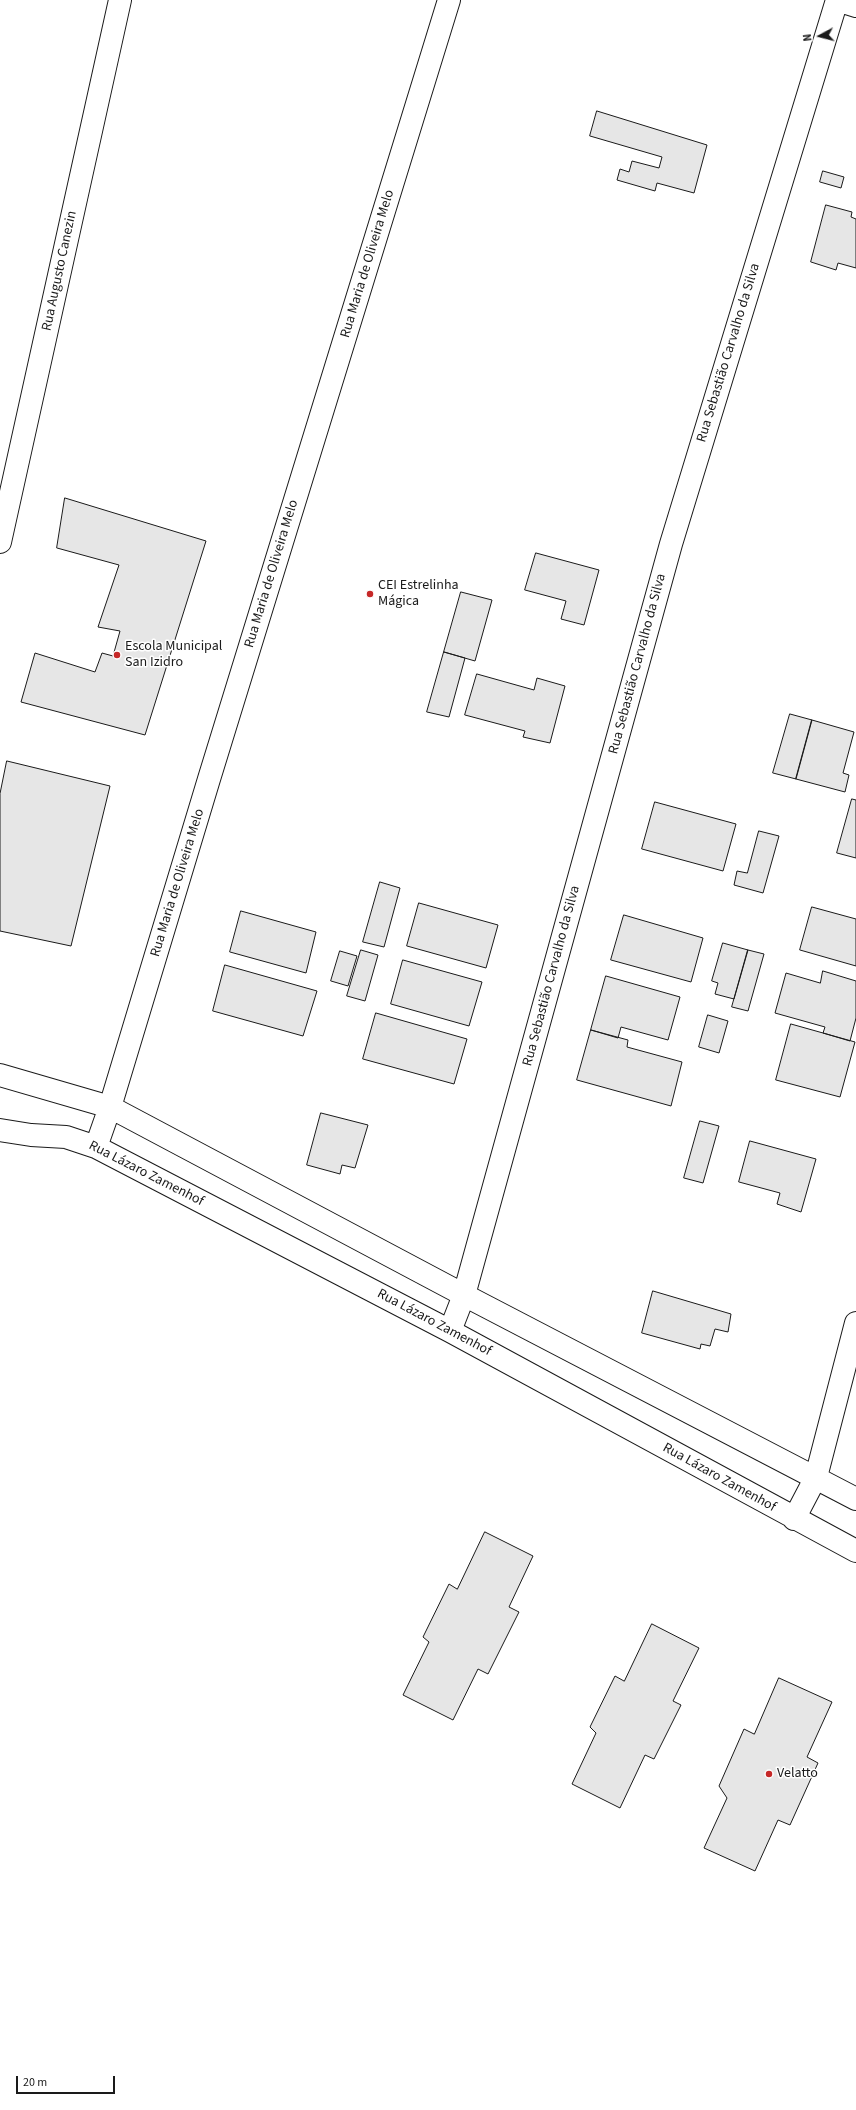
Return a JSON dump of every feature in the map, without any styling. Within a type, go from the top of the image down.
[{"type":"street","name":"Rua Augusto Canezin","points":[[0,542],[120,0]]},
{"type":"street","name":"Rua Maria de Oliveira Melo","points":[[96,1147],[110,1107],[211,771],[449,0]]},
{"type":"street","points":[[837,0],[856,6]]},
{"type":"street","name":"Rua Sebastião Carvalho da Silva","points":[[450,1331],[464,1295],[671,544],[837,0]]},
{"type":"street","points":[[0,1075],[110,1107],[464,1295],[856,1499]]},
{"type":"street","name":"Rua Lázaro Zamenhof","points":[[0,1130],[31,1135],[66,1137],[96,1147],[450,1331],[794,1519],[856,1551]]},
{"type":"street","points":[[794,1519],[816,1477],[856,1323]]},
{"type":"building","points":[[597,111],[707,145],[694,193],[657,183],[655,191],[617,180],[620,169],[629,172],[632,161],[659,168],[662,157],[590,136]]},
{"type":"building","points":[[823,171],[844,177],[841,188],[820,182]]},
{"type":"building","points":[[826,205],[852,212],[851,217],[856,219],[856,268],[838,263],[836,270],[811,262]]},
{"type":"building","points":[[65,498],[206,541],[145,735],[21,702],[35,653],[95,672],[102,653],[113,656],[120,631],[98,627],[119,565],[57,548]]},
{"type":"building","points":[[536,553],[599,570],[584,625],[561,619],[566,601],[525,590]]},
{"type":"building","points":[[461,592],[492,600],[475,661],[444,652]]},
{"type":"building","points":[[444,652],[465,658],[449,717],[427,712]]},
{"type":"building","points":[[477,674],[534,690],[537,678],[565,686],[550,743],[523,737],[525,731],[465,715]]},
{"type":"building","points":[[790,714],[812,720],[796,779],[773,773]]},
{"type":"building","points":[[812,720],[854,732],[843,773],[849,775],[845,792],[796,779]]},
{"type":"building","points":[[7,761],[110,786],[71,946],[0,931],[0,794]]},
{"type":"building","points":[[852,799],[856,800],[856,858],[837,853]]},
{"type":"building","points":[[655,802],[736,824],[723,871],[642,849]]},
{"type":"building","points":[[759,831],[779,836],[763,893],[734,885],[737,871],[747,873]]},
{"type":"building","points":[[380,882],[400,888],[384,947],[363,942]]},
{"type":"building","points":[[419,903],[498,925],[486,968],[407,946]]},
{"type":"building","points":[[812,907],[856,919],[856,966],[800,950]]},
{"type":"building","points":[[241,911],[316,932],[306,973],[230,952]]},
{"type":"building","points":[[624,915],[703,938],[691,982],[611,960]]},
{"type":"building","points":[[723,943],[748,950],[734,999],[715,994],[718,983],[712,981]]},
{"type":"building","points":[[361,950],[378,955],[365,1001],[347,996]]},
{"type":"building","points":[[748,950],[764,954],[748,1011],[732,1007]]},
{"type":"building","points":[[340,951],[357,956],[348,986],[331,981]]},
{"type":"building","points":[[403,960],[482,982],[469,1026],[391,1004]]},
{"type":"building","points":[[225,965],[317,991],[303,1036],[213,1011]]},
{"type":"building","points":[[823,971],[856,981],[856,1018],[850,1041],[823,1033],[825,1027],[775,1013],[786,973],[820,983]]},
{"type":"building","points":[[606,976],[680,997],[668,1040],[621,1027],[618,1038],[591,1030]]},
{"type":"building","points":[[376,1013],[467,1039],[454,1084],[363,1059]]},
{"type":"building","points":[[708,1015],[728,1021],[719,1053],[699,1047]]},
{"type":"building","points":[[791,1024],[855,1042],[840,1097],[776,1080]]},
{"type":"building","points":[[591,1030],[628,1040],[627,1047],[682,1062],[671,1106],[577,1080]]},
{"type":"building","points":[[321,1113],[368,1125],[355,1168],[342,1165],[340,1174],[307,1165]]},
{"type":"building","points":[[700,1121],[719,1126],[703,1183],[684,1178]]},
{"type":"building","points":[[750,1141],[816,1159],[801,1212],[777,1204],[780,1193],[739,1182]]},
{"type":"building","points":[[653,1291],[731,1314],[728,1332],[715,1329],[710,1346],[701,1344],[700,1349],[642,1333]]},
{"type":"building","points":[[485,1532],[533,1556],[509,1607],[519,1612],[488,1674],[478,1669],[453,1720],[403,1695],[429,1642],[423,1637],[449,1584],[457,1589]]},
{"type":"building","points":[[652,1624],[699,1648],[673,1701],[681,1705],[654,1759],[645,1755],[620,1808],[572,1784],[596,1733],[590,1727],[615,1676],[624,1681]]},
{"type":"building","name":"Velatto","points":[[779,1678],[832,1702],[807,1757],[818,1763],[790,1825],[778,1820],[755,1871],[704,1848],[727,1798],[719,1786],[744,1729],[754,1734]]},
{"type":"place","name":"CEI Estrelinha Mágica","points":[[370,594]]},
{"type":"place","name":"Escola Municipal San Izidro","points":[[117,655]]},
{"type":"place","name":"Velatto","points":[[769,1774]]}]
